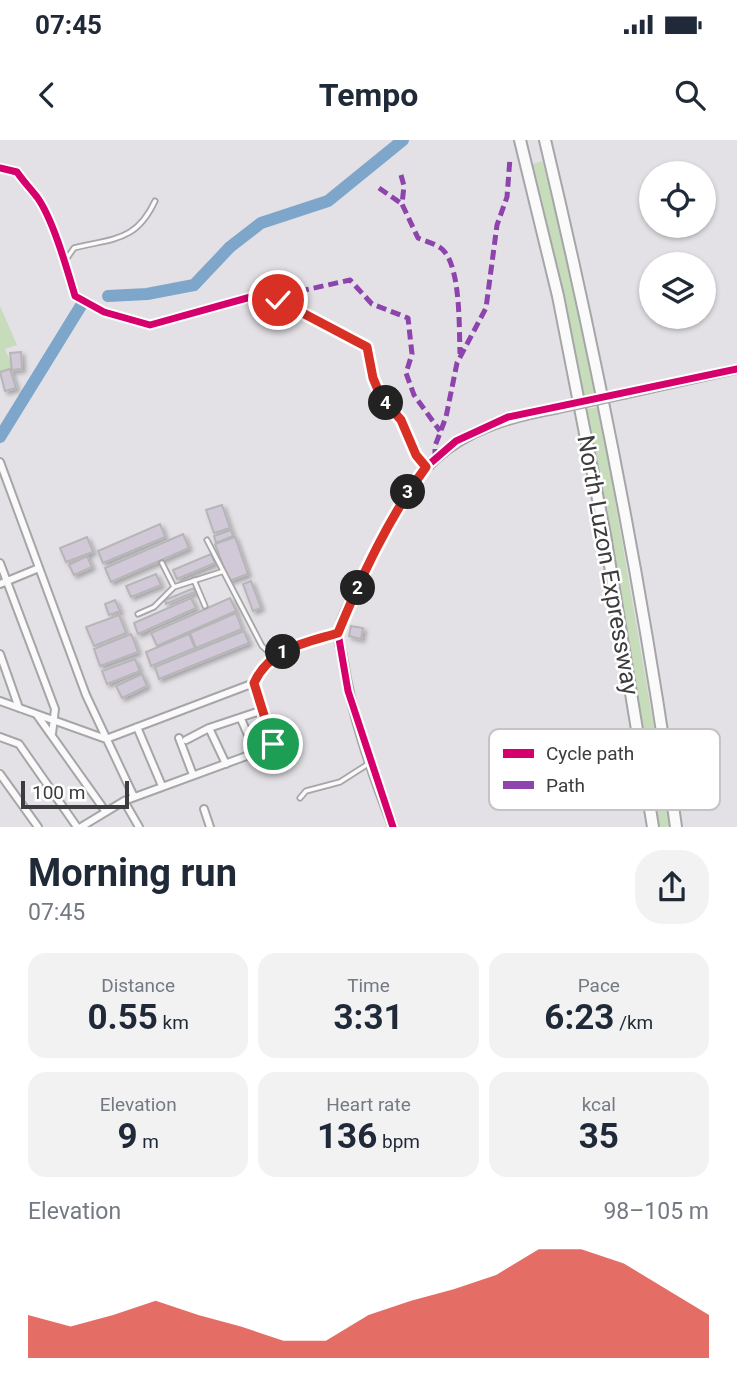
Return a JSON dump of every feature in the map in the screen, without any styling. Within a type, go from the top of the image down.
[{"type":"highway","name":"North Luzon Expressway","points":[[520,140],[558,296],[600,509],[637,729]]},
{"type":"highway","name":"North Luzon Expressway","points":[[545,140],[628,530],[660,729]]},
{"type":"street","points":[[0,168],[17,172],[23,185],[38,198],[65,261],[75,296],[104,312],[150,325],[265,293],[367,347],[373,378],[381,397],[401,420],[416,455],[426,467]]},
{"type":"street","points":[[393,827],[348,691],[338,633],[378,544],[405,495],[426,467],[456,441],[498,422],[737,369]]},
{"type":"street","points":[[0,462],[106,739],[134,797]]},
{"type":"street","points":[[0,563],[4,583],[55,709],[52,734]]},
{"type":"street","points":[[4,583],[39,568]]},
{"type":"street","points":[[0,701],[106,739],[254,683],[273,656],[302,643],[338,633]]},
{"type":"street","points":[[0,654],[19,708]]},
{"type":"street","points":[[0,737],[19,744],[79,827],[124,801],[256,753],[273,744],[254,683]]},
{"type":"street","points":[[193,775],[183,739],[263,710]]},
{"type":"street","points":[[36,713],[106,812]]},
{"type":"street","points":[[240,719],[256,753]]},
{"type":"street","points":[[137,727],[162,786]]},
{"type":"street","points":[[209,728],[226,764]]},
{"type":"street","points":[[0,774],[38,827]]},
{"type":"street","points":[[124,801],[139,827]]},
{"type":"street","points":[[204,809],[210,827]]},
{"type":"lane","points":[[65,261],[74,248],[130,235],[144,223],[155,201]]},
{"type":"lane","points":[[207,540],[262,646],[273,656]]},
{"type":"lane","points":[[162,563],[174,587]]},
{"type":"lane","points":[[138,614],[154,607],[174,587],[222,571]]},
{"type":"lane","points":[[194,580],[205,606]]},
{"type":"lane","points":[[300,798],[306,791],[340,782],[370,763]]},
{"type":"green space","points":[[542,161],[564,241],[597,396],[585,399],[531,165]]},
{"type":"green space","points":[[0,306],[17,345],[5,349],[13,368],[0,372]]},
{"type":"green space","points":[[599,407],[654,729],[642,729],[616,564],[587,409]]},
{"type":"green space","points":[[655,810],[668,810],[671,827],[658,827]]},
{"type":"building","points":[[21,352],[22,369],[12,370],[10,353]]},
{"type":"building","points":[[10,369],[16,388],[5,391],[0,372]]},
{"type":"building","points":[[222,505],[230,528],[214,533],[206,510]]},
{"type":"building","points":[[160,524],[165,537],[103,563],[98,551]]},
{"type":"building","points":[[231,530],[233,536],[216,543],[214,536]]},
{"type":"building","points":[[183,534],[189,548],[111,582],[105,568]]},
{"type":"building","points":[[87,537],[93,552],[66,562],[60,548]]},
{"type":"building","points":[[235,537],[248,574],[229,581],[215,544]]},
{"type":"building","points":[[211,554],[215,563],[177,579],[173,570]]},
{"type":"building","points":[[87,556],[92,567],[74,575],[69,565]]},
{"type":"building","points":[[156,574],[161,585],[131,597],[126,586]]},
{"type":"building","points":[[251,581],[261,608],[253,611],[243,584]]},
{"type":"building","points":[[194,588],[195,592],[166,604],[165,600]]},
{"type":"building","points":[[191,598],[196,608],[138,634],[134,623]]},
{"type":"building","points":[[230,598],[236,611],[157,646],[151,633]]},
{"type":"building","points":[[115,600],[120,611],[109,615],[105,604]]},
{"type":"building","points":[[236,613],[242,629],[196,648],[190,633]]},
{"type":"building","points":[[119,615],[126,633],[94,646],[86,627]]},
{"type":"building","points":[[351,626],[363,628],[361,639],[349,636]]},
{"type":"building","points":[[244,631],[249,643],[159,679],[155,667]]},
{"type":"building","points":[[131,634],[138,652],[100,666],[94,649]]},
{"type":"building","points":[[189,634],[195,648],[151,666],[146,652]]},
{"type":"building","points":[[135,659],[140,671],[107,684],[102,671]]},
{"type":"building","points":[[142,674],[147,686],[122,698],[116,686]]},
{"type":"waterway","points":[[108,296],[147,294],[194,285],[230,247],[261,223],[328,201],[403,140]]},
{"type":"waterway","points":[[0,437],[82,304]]},
{"type":"marked path","points":[[435,459],[435,446],[446,417],[457,363],[486,308],[497,225],[507,197],[510,158]]},
{"type":"marked path","points":[[401,175],[404,186],[402,204],[418,238],[443,250],[453,270],[458,299],[460,354]]},
{"type":"marked path","points":[[379,188],[402,204]]},
{"type":"marked path","points":[[269,293],[305,290],[350,280],[372,304],[408,318],[412,354],[406,373],[414,395],[440,431]]},
{"type":"cycle path","points":[[0,168],[17,172],[43,206],[75,296],[104,312],[150,325],[265,293],[367,347],[373,378],[381,397],[401,420],[416,455],[426,467]]},
{"type":"cycle path","points":[[393,827],[348,691],[338,633],[378,543],[426,467],[456,441],[508,417],[737,369]]},
{"type":"route","points":[[273,744],[254,683],[260,671],[273,656],[302,643],[338,633],[378,544],[405,495],[426,467],[416,455],[401,420],[381,397],[373,378],[367,347],[278,300]]}]
